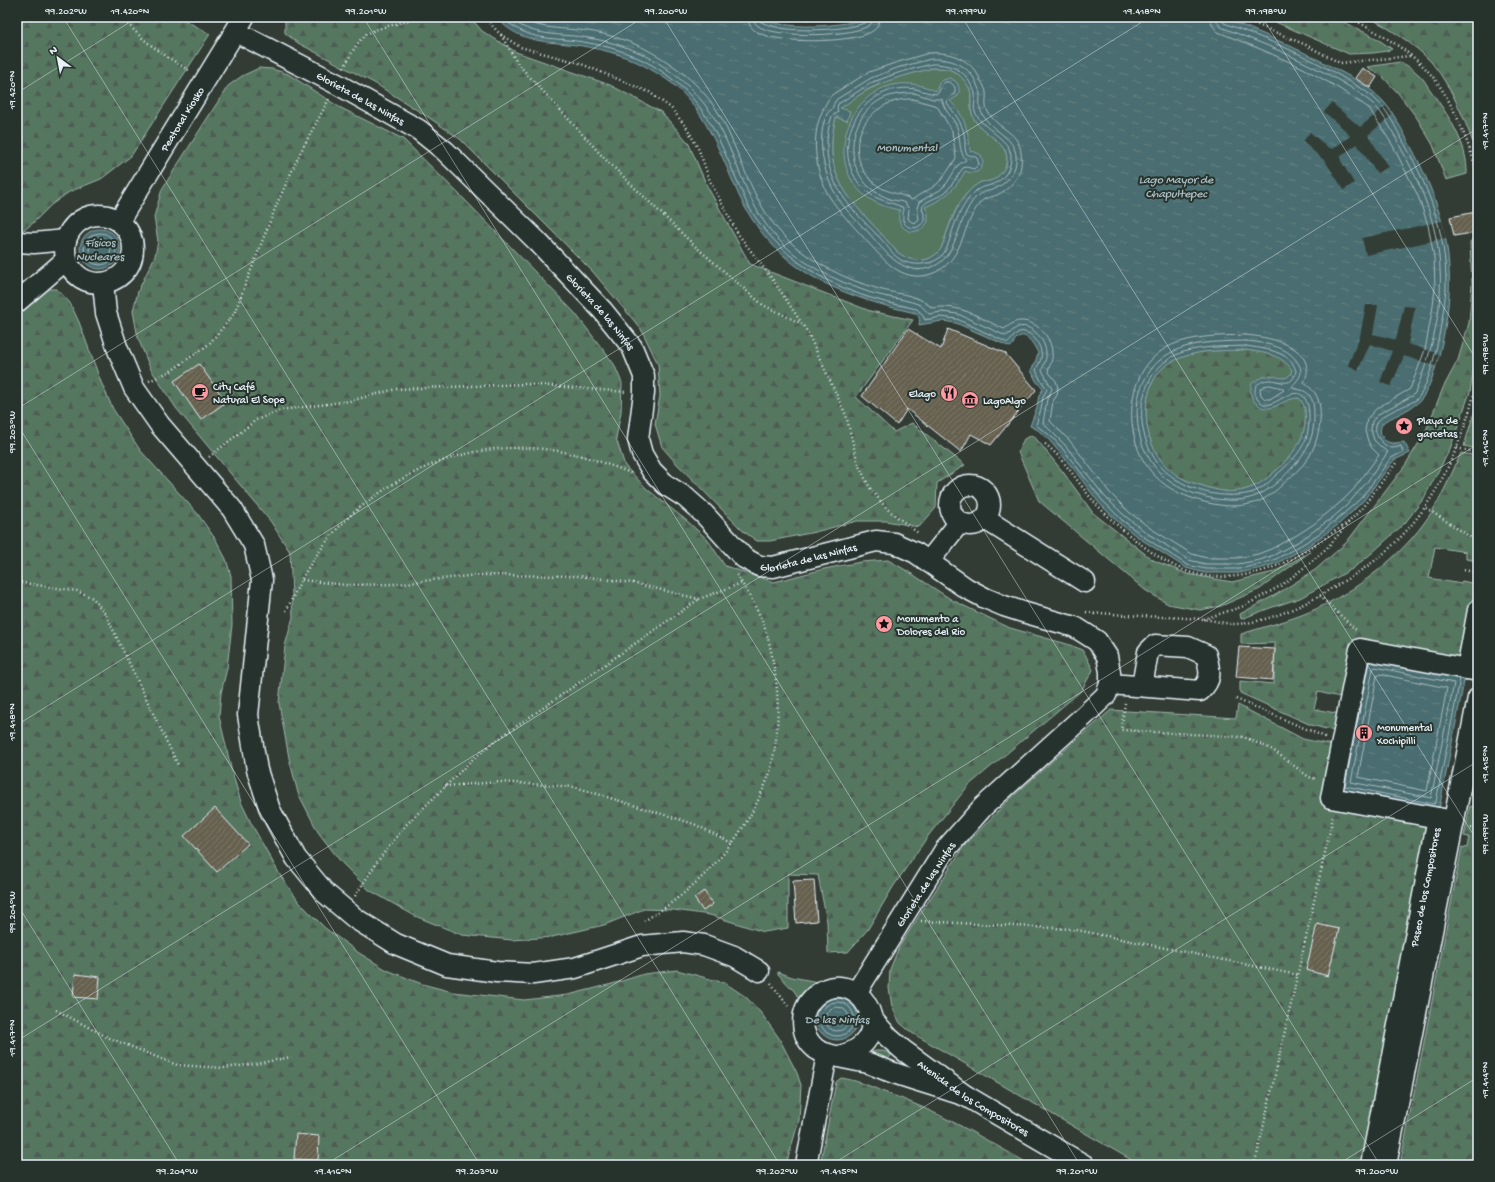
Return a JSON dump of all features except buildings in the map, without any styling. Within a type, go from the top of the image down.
[{"type":"street","name":"Peatonal Kiosko","points":[[119,221],[240,25]]},
{"type":"street","name":"Glorieta de las Ninfas","points":[[240,25],[337,84],[419,130],[445,151],[538,242],[603,311],[632,347],[644,376],[644,393],[638,439],[642,454],[652,471],[666,485],[685,497],[704,514],[744,558],[759,566],[773,567],[876,541],[894,543],[916,553],[934,555],[966,588],[1004,606],[1078,619],[1097,641],[1107,656],[1110,672],[1126,684],[1106,694],[1085,715],[1003,788],[963,829],[944,851],[856,994]]},
{"type":"street","points":[[99,215],[109,216],[119,221],[128,229],[134,252],[131,263],[124,273],[114,280],[103,283],[88,281],[79,276],[71,269],[66,250],[71,230],[78,222],[88,217],[99,215]]},
{"type":"street","points":[[17,242],[34,243],[66,250]]},
{"type":"street","points":[[17,302],[66,250]]},
{"type":"street","points":[[103,283],[106,313],[118,350],[134,388],[160,425],[232,509],[254,545],[262,580],[248,715],[257,770],[270,810],[296,858],[326,893],[356,919],[396,944],[446,965],[497,972],[533,974],[575,968],[642,946],[683,942],[704,945],[734,956],[759,971]]},
{"type":"street","points":[[973,484],[981,488],[988,497],[990,510],[985,519],[980,523],[967,525],[960,522],[952,511],[950,503],[952,496],[956,489],[963,485],[973,484]]},
{"type":"street","points":[[985,519],[1085,582]]},
{"type":"street","points":[[934,555],[960,522]]},
{"type":"street","points":[[1335,792],[1342,743],[1360,649],[1472,670],[1478,610]]},
{"type":"street","name":"Paseo de los Compositores","points":[[1371,1165],[1446,819],[1478,698]]},
{"type":"street","name":"Paseo de los Compositores","points":[[1335,792],[1446,819]]},
{"type":"street","name":"Paseo de los Compositores","points":[[1386,1165],[1446,819]]},
{"type":"street","points":[[833,1055],[851,1053],[861,1047],[868,1038],[872,1026],[872,1019],[867,1004],[851,990],[841,988],[830,988],[820,992],[812,999],[806,1008],[803,1017],[803,1028],[809,1041],[817,1049],[833,1055],[870,1064],[966,1096]]},
{"type":"street","name":"Avenida de los Compositores","points":[[872,1019],[889,1038],[903,1050],[966,1096],[1084,1165]]},
{"type":"street","points":[[806,1165],[833,1055]]},
{"type":"path","points":[[123,17],[131,29],[158,52],[206,81]]},
{"type":"path","points":[[134,388],[171,371],[209,344],[234,314],[276,206],[300,153],[337,84],[352,51],[365,34],[408,20],[428,17]]},
{"type":"path","points":[[484,17],[500,34],[518,64],[598,152],[696,247],[763,305],[802,324]]},
{"type":"path","points":[[788,17],[808,19],[832,17]]},
{"type":"path","points":[[1240,17],[1306,45],[1340,63],[1411,56]]},
{"type":"path","points":[[1349,17],[1383,36],[1411,56],[1424,68],[1450,104],[1471,153],[1478,174]]},
{"type":"path","points":[[500,34],[520,47],[579,63],[642,89],[671,108],[687,128],[699,150],[710,181],[738,234],[773,280],[802,324],[846,415],[858,464],[870,488],[887,509],[934,555]]},
{"type":"path","points":[[1078,619],[1095,614],[1203,619],[1234,624],[1252,622],[1307,602],[1363,569],[1384,553],[1426,508],[1457,448],[1465,427],[1478,378]]},
{"type":"path","points":[[198,469],[215,452],[256,420],[281,410],[350,401],[396,389],[527,384],[644,393]]},
{"type":"path","points":[[1045,444],[1063,461],[1095,503],[1121,529],[1145,548],[1177,567],[1196,574],[1228,576],[1272,568],[1308,549],[1349,522]]},
{"type":"path","points":[[286,611],[302,580],[330,537],[347,518],[390,486],[419,470],[445,459],[472,452],[502,448],[537,448],[579,454],[627,471],[634,475]]},
{"type":"path","points":[[1457,448],[1478,453]]},
{"type":"path","points":[[1203,619],[1244,606],[1282,585],[1327,548],[1362,508],[1396,463]]},
{"type":"path","points":[[1426,508],[1478,542]]},
{"type":"path","points":[[1464,570],[1478,573]]},
{"type":"path","points":[[644,921],[663,909],[696,883],[727,850],[751,815],[770,773],[778,732],[778,692],[771,652],[763,623],[735,572]]},
{"type":"path","points":[[302,580],[346,584],[382,584],[477,575],[580,576],[633,583],[699,600]]},
{"type":"path","points":[[17,582],[76,591],[93,598],[106,615],[178,765]]},
{"type":"path","points":[[345,910],[380,858],[406,825],[473,759],[494,742],[699,600],[742,583]]},
{"type":"path","points":[[1078,619],[1095,614]]},
{"type":"path","points":[[1126,684],[1121,730],[1244,737],[1273,750],[1309,777],[1335,792],[1298,975],[1257,1155],[1253,1165]]},
{"type":"path","points":[[1236,699],[1305,729],[1342,743]]},
{"type":"path","points":[[445,786],[500,782],[575,787],[694,824],[732,843]]},
{"type":"path","points":[[901,920],[1072,929],[1298,975]]},
{"type":"path","points":[[759,971],[775,988],[803,1028]]},
{"type":"path","points":[[56,1010],[107,1037],[177,1065],[223,1068],[292,1057]]},
{"type":"green space","points":[[17,17],[179,17],[210,34],[131,156],[101,179],[69,192],[51,205],[24,230],[17,229]]},
{"type":"green space","points":[[285,17],[470,17],[482,31],[516,52],[610,85],[661,112],[688,142],[707,186],[750,264],[870,311],[913,320],[856,397],[894,432],[912,423],[965,465],[937,483],[936,508],[919,527],[886,521],[857,521],[815,532],[770,541],[757,541],[743,531],[662,447],[655,424],[660,396],[658,364],[641,329],[593,272],[460,139],[376,84],[298,43],[285,33]]},
{"type":"green space","points":[[1264,17],[1334,17],[1376,38],[1392,49],[1373,53],[1349,54]]},
{"type":"green space","points":[[1368,17],[1478,17],[1478,157],[1464,120],[1440,73],[1426,56],[1402,37]]},
{"type":"green space","points":[[1400,62],[1412,69],[1422,78],[1456,130],[1464,152],[1467,174],[1446,180],[1433,145],[1417,118],[1398,93],[1382,76],[1367,67]]},
{"type":"green space","points":[[259,68],[272,69],[288,74],[339,107],[403,139],[467,202],[575,313],[614,364],[622,383],[621,412],[616,438],[625,466],[647,489],[708,540],[725,566],[774,582],[824,569],[861,562],[888,560],[952,600],[1010,628],[1083,650],[1093,670],[1081,691],[968,786],[928,836],[893,887],[868,929],[848,952],[828,953],[827,922],[818,875],[788,874],[788,928],[764,932],[710,915],[674,910],[644,909],[604,925],[552,937],[512,940],[462,935],[415,916],[369,890],[341,862],[318,832],[298,793],[289,758],[279,703],[285,646],[293,617],[290,552],[271,522],[176,408],[150,368],[138,338],[133,311],[138,291],[155,256],[158,241],[154,217],[162,189],[228,86],[242,76]]},
{"type":"green space","name":"Monumental","points":[[933,68],[943,68],[953,71],[965,81],[971,92],[971,109],[974,119],[980,127],[1003,147],[1007,160],[1001,174],[993,180],[979,183],[964,197],[952,218],[941,249],[931,258],[925,260],[913,260],[896,251],[856,206],[846,192],[838,177],[833,160],[832,140],[836,117],[847,121],[840,108],[865,91],[881,84]]},
{"type":"green space","points":[[1475,236],[1478,237],[1478,344],[1470,392],[1450,449],[1424,498],[1405,523],[1352,569],[1300,598],[1241,619],[1240,614],[1277,594],[1315,570],[1346,543],[1404,467],[1425,433],[1443,388],[1458,360],[1469,323],[1472,284],[1470,242]]},
{"type":"green space","points":[[48,289],[57,289],[70,303],[113,409],[140,450],[197,513],[216,540],[226,559],[231,576],[232,625],[227,668],[221,693],[219,716],[232,772],[241,802],[280,875],[299,902],[325,928],[359,953],[387,970],[422,984],[453,992],[524,1000],[568,995],[644,974],[677,970],[725,983],[746,997],[761,1013],[779,1038],[797,1073],[801,1085],[799,1120],[786,1165],[17,1165],[17,1041],[24,1032],[17,1027],[17,311],[31,299]]},
{"type":"green space","points":[[1246,350],[1266,353],[1278,357],[1288,364],[1292,370],[1291,374],[1286,378],[1270,376],[1274,407],[1292,399],[1299,398],[1302,402],[1306,418],[1300,441],[1290,456],[1278,469],[1269,477],[1251,488],[1232,492],[1222,491],[1181,478],[1170,471],[1154,450],[1147,424],[1146,410],[1152,384],[1158,373],[1169,363],[1191,354]]},
{"type":"green space","points":[[1478,400],[1478,449],[1464,446]]},
{"type":"green space","points":[[1033,435],[1063,472],[1093,513],[1153,560],[1187,574],[1232,582],[1274,572],[1310,552],[1260,589],[1221,606],[1200,610],[1168,604],[1145,590],[1039,501],[1018,452],[1024,439]]},
{"type":"green space","points":[[1461,453],[1478,456],[1478,561],[1466,559],[1466,552],[1435,547],[1429,578],[1461,584],[1462,581],[1476,584],[1461,661],[1344,698],[1318,692],[1314,709],[1341,714],[1338,732],[1311,725],[1240,693],[1240,681],[1274,684],[1275,643],[1241,644],[1241,634],[1292,619],[1316,609],[1351,590],[1384,566],[1412,538],[1430,515]]},
{"type":"green space","points":[[1238,705],[1303,739],[1336,746],[1430,823],[1362,1165],[1140,1165],[912,1033],[900,1023],[892,1007],[889,988],[890,969],[899,947],[964,846],[1010,799],[1075,741],[1111,710],[1236,718]]},
{"type":"green space","points":[[1470,806],[1478,808],[1478,1165],[1400,1165],[1462,847],[1467,848],[1469,837],[1464,836]]},
{"type":"green space","points":[[778,972],[818,983],[801,999],[799,999],[795,992],[778,974]]},
{"type":"green space","points":[[883,1051],[892,1054],[886,1062],[868,1053]]},
{"type":"green space","points":[[841,1078],[852,1080],[922,1107],[959,1125],[1031,1165],[820,1165],[836,1082]]},
{"type":"water","name":"Lago Mayor de Chapultepec","points":[[496,17],[761,17],[782,24],[814,26],[845,23],[868,17],[1221,17],[1292,47],[1358,81],[1384,102],[1399,125],[1422,168],[1440,216],[1446,240],[1449,264],[1449,289],[1447,315],[1437,364],[1423,397],[1416,404],[1385,421],[1381,428],[1384,439],[1390,443],[1404,442],[1410,453],[1394,460],[1364,500],[1338,525],[1305,548],[1277,563],[1239,573],[1205,573],[1186,568],[1142,540],[1119,523],[1099,503],[1072,467],[1049,440],[1038,430],[1030,426],[1037,407],[1039,395],[1043,389],[1036,381],[1031,370],[1038,353],[1029,339],[1022,336],[1019,337],[1010,347],[956,323],[942,321],[919,325],[919,318],[915,313],[867,300],[845,292],[803,271],[784,256],[767,239],[752,219],[710,132],[696,108],[677,88],[647,67],[629,58],[588,47],[539,41],[528,38],[506,27]],"holes":[[[933,68],[943,68],[953,71],[965,81],[971,92],[971,109],[974,119],[980,127],[1003,147],[1007,160],[1001,174],[993,180],[979,183],[964,197],[952,218],[941,249],[931,258],[925,260],[913,260],[896,251],[856,206],[846,192],[838,177],[833,160],[832,140],[836,117],[847,121],[850,111],[840,108],[875,86],[896,78]],[[1246,350],[1266,353],[1278,357],[1292,370],[1286,378],[1267,376],[1256,380],[1252,383],[1251,393],[1255,402],[1265,408],[1270,408],[1286,401],[1299,398],[1304,407],[1306,418],[1300,441],[1290,456],[1278,469],[1269,477],[1251,488],[1232,492],[1212,489],[1192,483],[1173,473],[1161,461],[1154,450],[1147,424],[1146,410],[1152,384],[1158,373],[1169,363],[1191,354]]]},
{"type":"water","name":"Monumental","points":[[950,78],[957,83],[959,90],[958,96],[950,101],[963,118],[969,138],[970,151],[981,155],[983,159],[982,167],[977,172],[973,173],[965,171],[958,183],[949,193],[938,201],[925,207],[928,212],[928,222],[921,230],[911,232],[900,224],[900,210],[869,199],[851,179],[844,155],[847,129],[859,106],[879,90],[905,84],[936,91],[940,81]]},
{"type":"water","name":"Físicos Nucleares","points":[[104,229],[111,232],[117,238],[120,249],[119,257],[111,266],[104,269],[96,269],[89,266],[81,257],[80,245],[83,238],[92,230]]},
{"type":"water","points":[[1366,656],[1465,676],[1439,809],[1340,790]]},
{"type":"water","name":"De las Ninfas","points":[[837,998],[852,1004],[858,1019],[852,1034],[837,1040],[822,1034],[816,1019],[822,1004]]},
{"type":"pier","points":[[1332,103],[1360,127],[1386,106],[1392,115],[1368,135],[1388,167],[1377,173],[1357,144],[1340,157],[1354,183],[1344,190],[1325,161],[1303,142],[1310,132],[1327,147],[1333,149],[1350,136],[1324,112]]},
{"type":"pier","points":[[1442,221],[1446,238],[1366,255],[1362,238]]},
{"type":"pier","points":[[1366,305],[1378,305],[1373,334],[1396,340],[1404,306],[1415,307],[1408,344],[1439,354],[1436,366],[1404,356],[1391,386],[1380,382],[1392,351],[1370,344],[1358,370],[1348,365],[1360,336]]},
{"type":"place","name":"City Café Natural El Sope","points":[[200,392]]},
{"type":"place","name":"Elago","points":[[949,393]]},
{"type":"place","name":"LagoAlgo","points":[[970,400]]},
{"type":"place","name":"Playa de garcetas","points":[[1404,426]]},
{"type":"place","name":"Monumento a Dolores del Rio","points":[[884,624]]},
{"type":"place","name":"Monumental Xochipilli","points":[[1364,733]]}]
